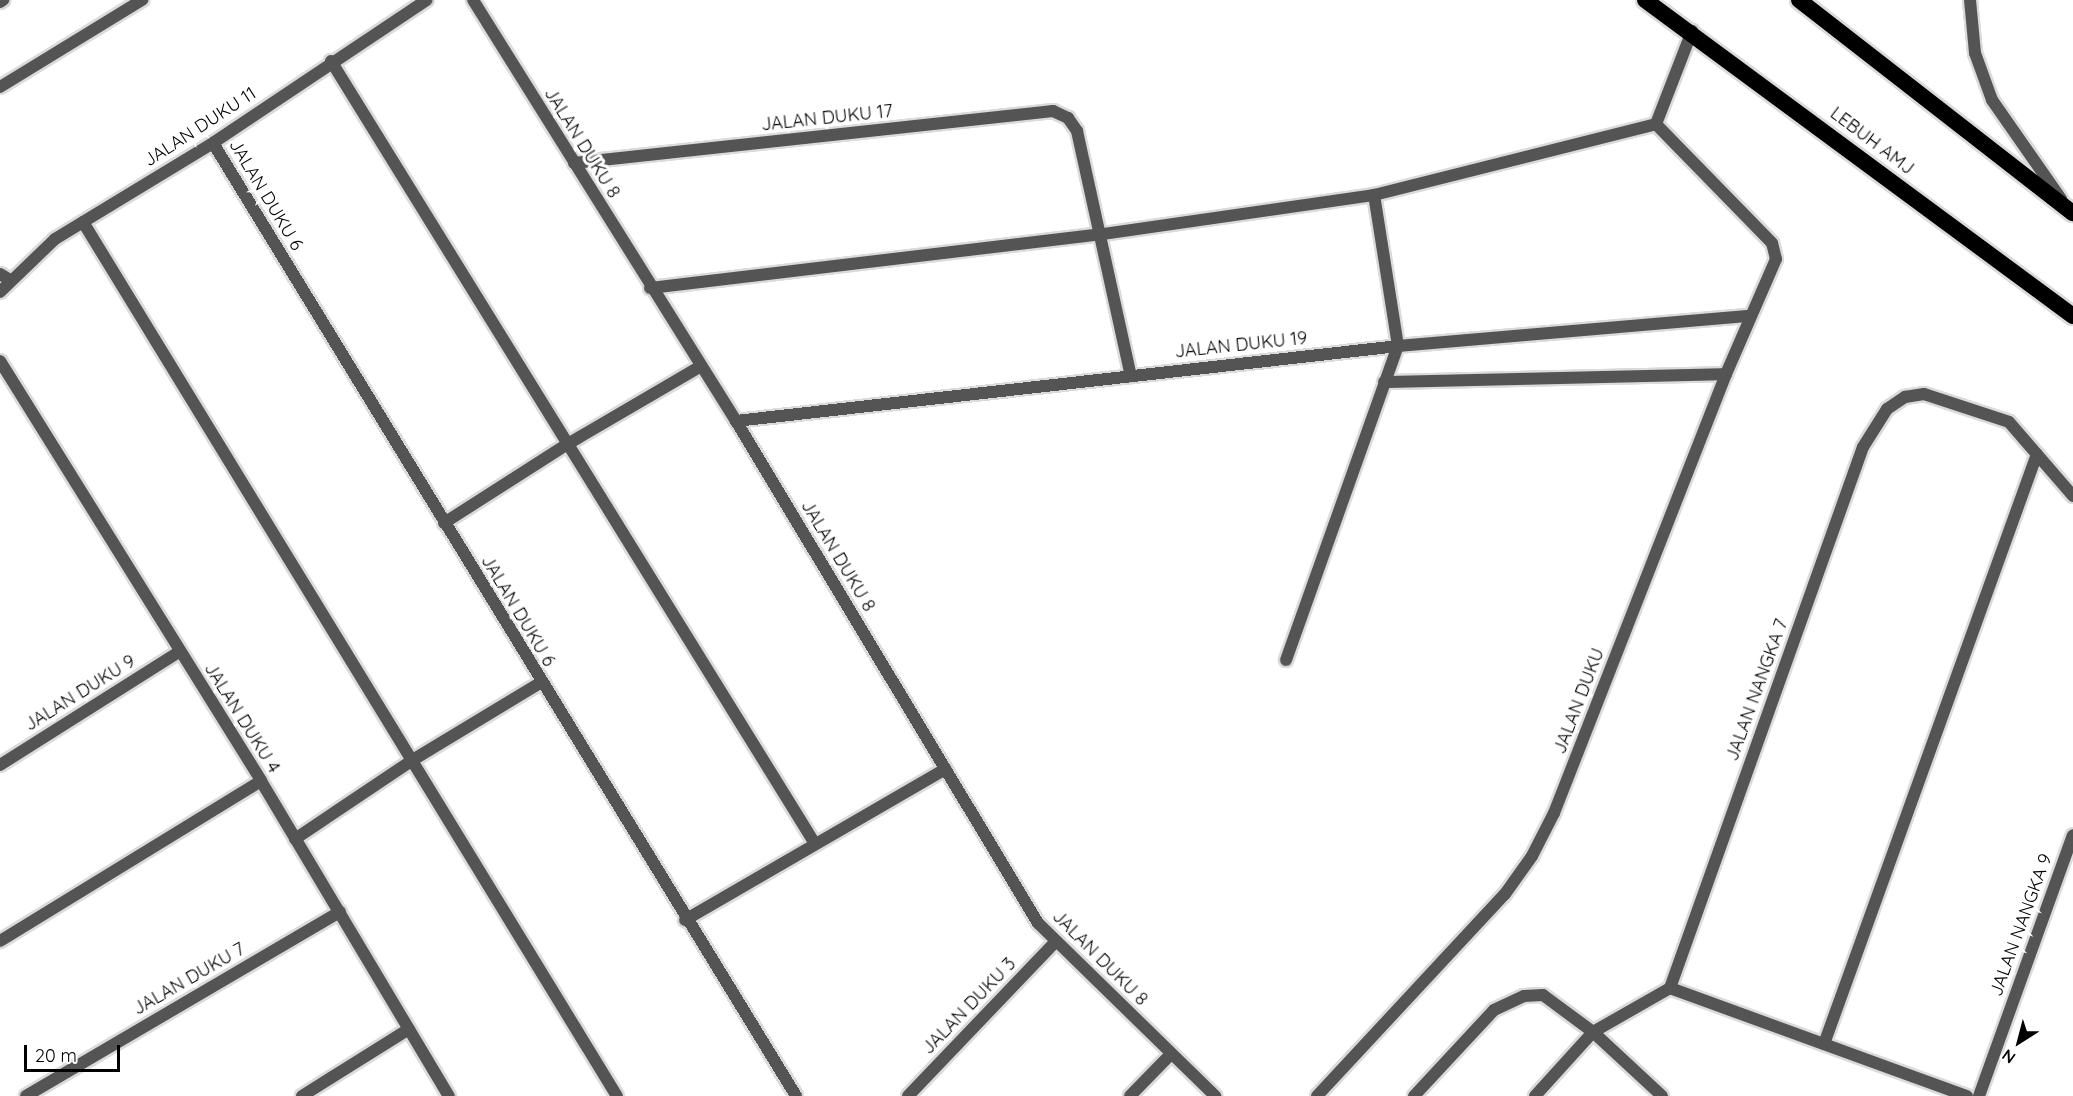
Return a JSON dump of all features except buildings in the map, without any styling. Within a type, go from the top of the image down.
[{"type":"highway","name":"LEBUH AMJ","points":[[1645,0],[1692,31],[2073,316]]},
{"type":"highway","points":[[1799,0],[2070,210]]},
{"type":"street","points":[[0,87],[142,0]]},
{"type":"street","name":"JALAN DUKU 11","points":[[0,292],[5,277],[55,239],[213,143],[331,61],[427,0]]},
{"type":"street","name":"JALAN DUKU 8","points":[[473,0],[650,288],[736,421],[1038,923],[1215,1096]]},
{"type":"street","points":[[1970,0],[1975,53],[1992,100],[2070,210]]},
{"type":"street","points":[[650,288],[1103,234],[1374,195],[1656,124],[1692,31]]},
{"type":"street","points":[[331,61],[566,445],[814,842]]},
{"type":"street","name":"JALAN DUKU 17","points":[[574,164],[1053,111],[1068,118],[1077,131],[1103,234]]},
{"type":"street","name":"JALAN DUKU","points":[[1317,1096],[1505,894],[1532,856],[1554,813],[1725,374],[1776,259],[1772,243],[1656,124]]},
{"type":"street","name":"JALAN DUKU 6","points":[[213,143],[540,683],[796,1096]]},
{"type":"street","points":[[1286,660],[1398,346],[1374,195]]},
{"type":"street","points":[[83,222],[617,1096]]},
{"type":"street","points":[[1103,234],[1131,375]]},
{"type":"street","name":"JALAN DUKU 19","points":[[736,421],[1398,346],[1750,316]]},
{"type":"street","name":"JALAN DUKU 4","points":[[0,361],[261,781],[449,1096]]},
{"type":"street","points":[[444,523],[566,445],[701,366]]},
{"type":"street","points":[[1384,382],[1725,374]]},
{"type":"street","name":"JALAN NANGKA 7","points":[[1670,988],[1863,447],[1887,408],[1905,397],[1924,394],[2009,422],[2037,454]]},
{"type":"street","points":[[1824,1044],[2037,454],[2073,496]]},
{"type":"street","name":"JALAN DUKU 9","points":[[0,765],[179,652]]},
{"type":"street","points":[[295,839],[411,761],[540,683]]},
{"type":"street","points":[[685,920],[814,842],[945,769]]},
{"type":"street","points":[[0,941],[261,781]]},
{"type":"street","name":"JALAN NANGKA 9","points":[[1979,1096],[2073,835]]},
{"type":"street","name":"JALAN DUKU 7","points":[[26,1096],[340,912]]},
{"type":"street","name":"JALAN DUKU 3","points":[[908,1096],[1056,941]]},
{"type":"street","points":[[1535,1096],[1593,1032],[1670,988],[1966,1096]]},
{"type":"street","points":[[1414,1096],[1494,1010],[1524,996],[1543,995],[1593,1032],[1662,1096]]},
{"type":"street","points":[[302,1096],[409,1029]]},
{"type":"street","points":[[1130,1096],[1172,1054]]}]
